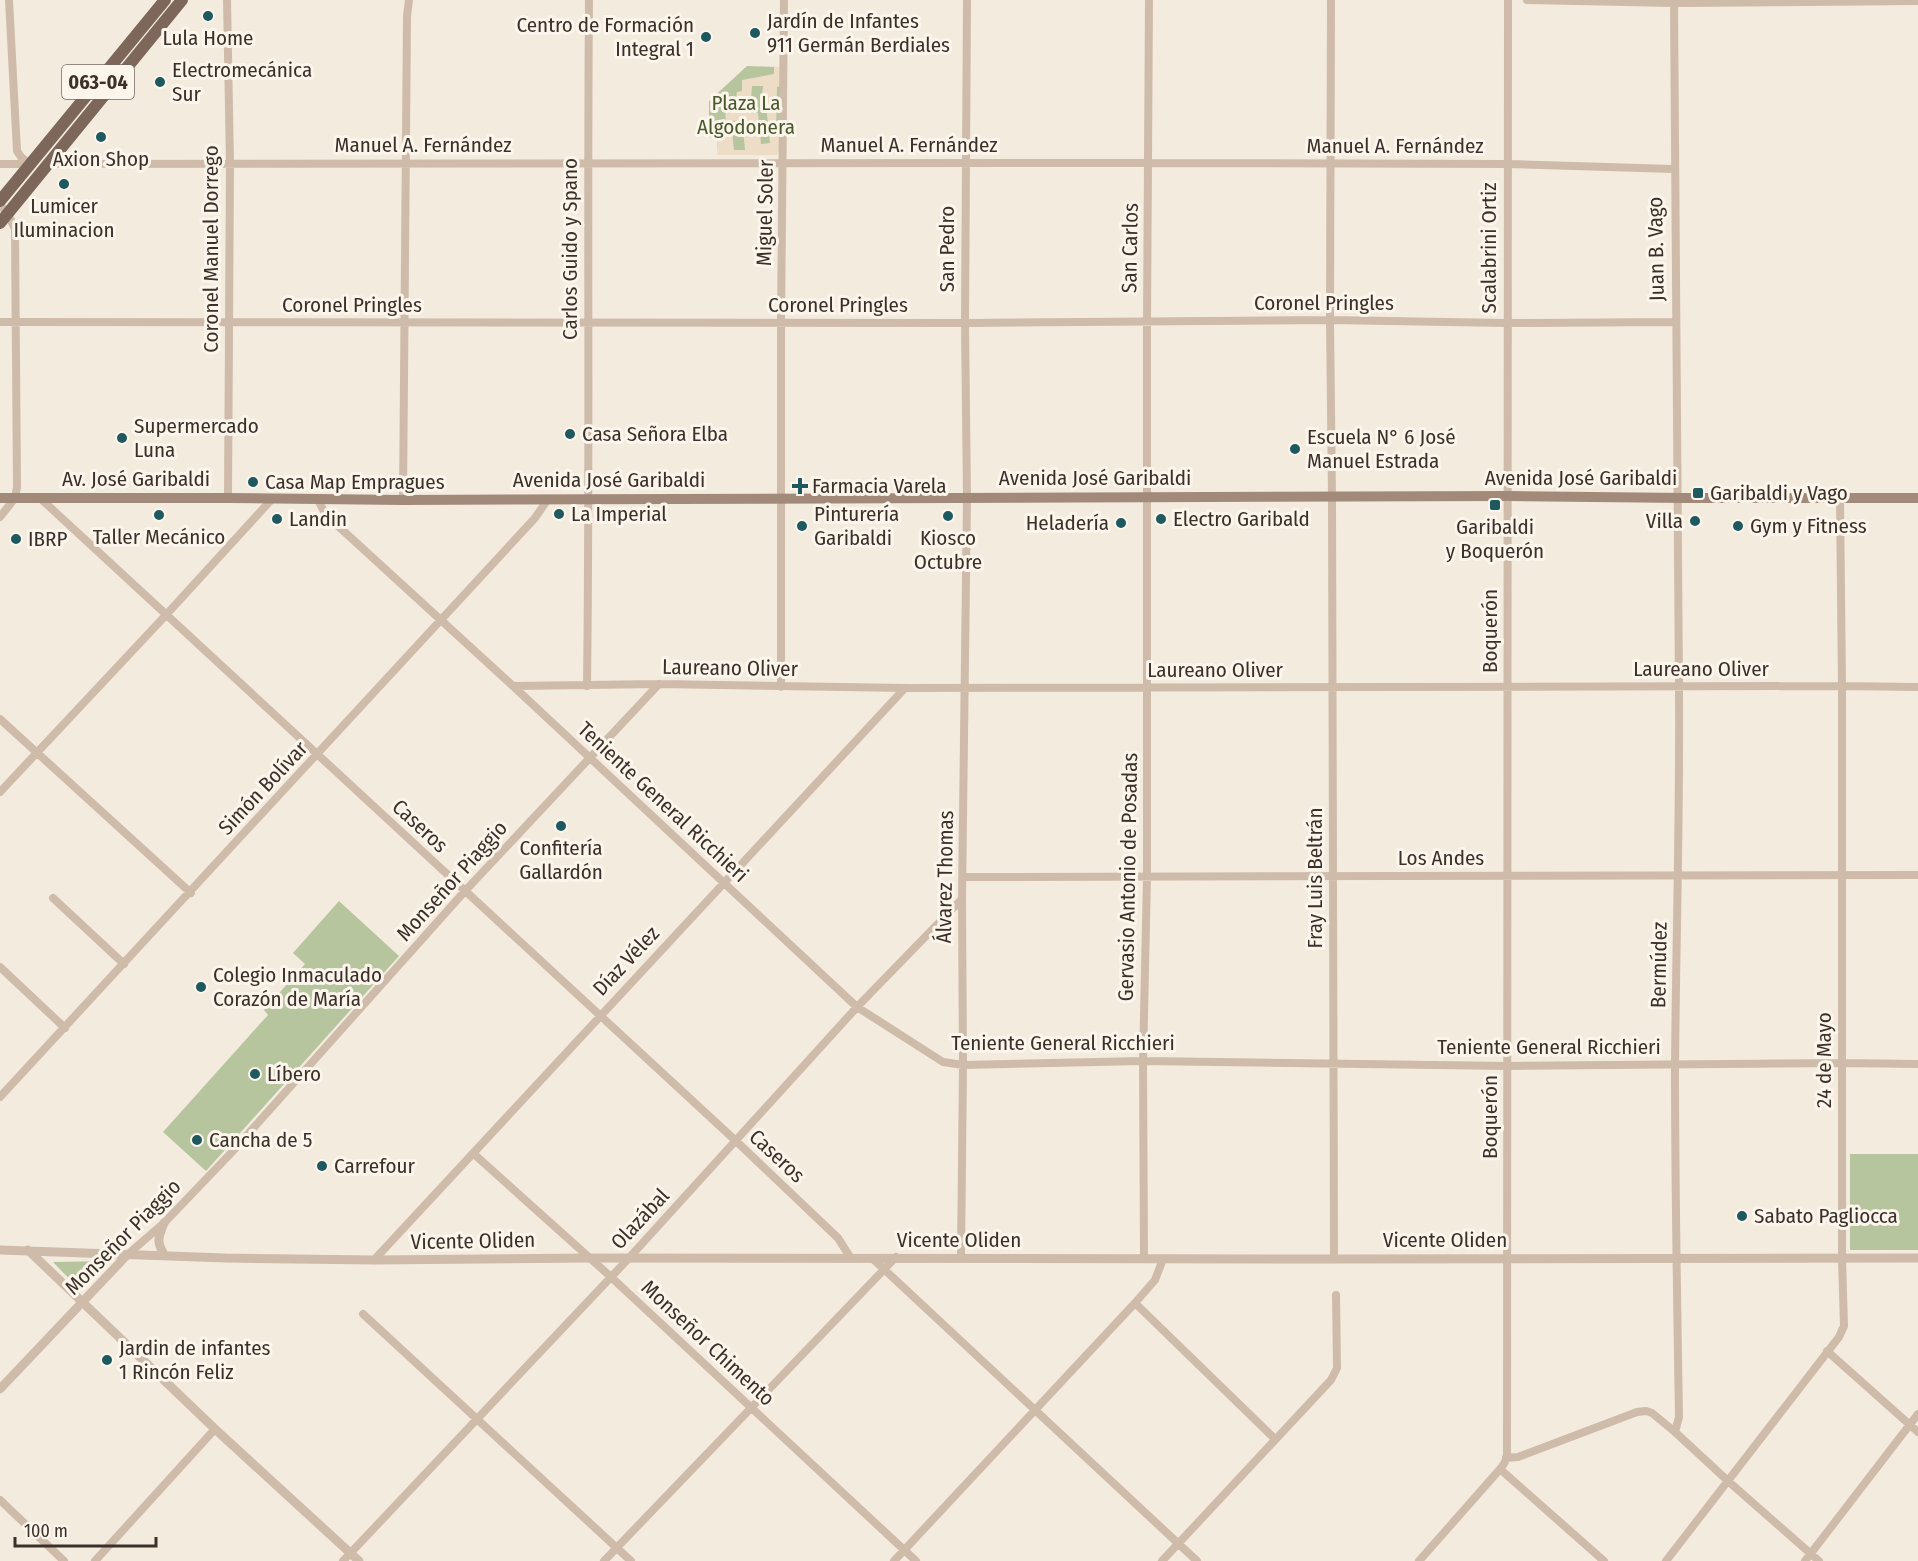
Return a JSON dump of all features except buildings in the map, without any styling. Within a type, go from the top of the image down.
[{"type":"main road","name":"063-04","points":[[2,211],[30,164],[165,0]]},
{"type":"main road","name":"063-04","points":[[2,211],[48,164],[182,0]]},
{"type":"main road","name":"Avenida José Garibaldi","points":[[272,499],[1507,496],[1918,498]]},
{"type":"main road","name":"Av. José Garibaldi","points":[[0,498],[272,499]]},
{"type":"street","points":[[9,0],[17,152],[30,164]]},
{"type":"street","name":"Coronel Manuel Dorrego","points":[[227,0],[230,163],[228,498]]},
{"type":"street","points":[[403,500],[403,323],[409,0]]},
{"type":"street","name":"Carlos Guido y Spano","points":[[587,686],[590,499],[589,0]]},
{"type":"street","name":"Miguel Soler","points":[[781,687],[784,0]]},
{"type":"street","name":"San Pedro","points":[[967,0],[965,323],[967,498]]},
{"type":"street","name":"San Carlos","points":[[1148,497],[1149,0]]},
{"type":"street","name":"Fray Luis Beltrán","points":[[1331,0],[1334,1259]]},
{"type":"street","name":"Scalabrini Ortiz","points":[[1507,496],[1508,0]]},
{"type":"street","points":[[1527,0],[1918,1]]},
{"type":"street","name":"Juan B. Vago","points":[[1674,2],[1673,169],[1677,498]]},
{"type":"street","name":"Manuel A. Fernández","points":[[0,164],[783,162],[1507,164],[1673,169]]},
{"type":"street","points":[[0,517],[15,498],[16,487],[15,230],[2,211]]},
{"type":"street","name":"Coronel Pringles","points":[[0,322],[965,323],[1330,320],[1506,323],[1675,322]]},
{"type":"street","name":"Boquerón","points":[[1419,1561],[1500,1469],[1506,1458],[1507,496]]},
{"type":"street","name":"Gervasio Antonio de Posadas","points":[[1143,1258],[1148,497]]},
{"type":"street","name":"Caseros","points":[[39,498],[736,1141],[838,1238],[850,1257]]},
{"type":"street","name":"Álvarez Thomas","points":[[961,1257],[962,899],[967,498]]},
{"type":"street","name":"Bermúdez","points":[[1675,1432],[1679,1417],[1675,1065],[1679,687],[1677,498]]},
{"type":"street","points":[[0,792],[272,499]]},
{"type":"street","name":"Simón Bolívar","points":[[0,1097],[191,893],[535,518],[548,499]]},
{"type":"street","name":"24 de Mayo","points":[[1666,1561],[1842,1332],[1844,1326],[1840,499]]},
{"type":"street","name":"Teniente General Ricchieri","points":[[318,500],[326,514],[857,1008],[943,1062],[963,1065],[1143,1061],[1508,1066],[1918,1064]]},
{"type":"street","name":"Laureano Oliver","points":[[513,686],[659,684],[905,688],[1918,687]]},
{"type":"street","name":"Monseñor Piaggio","points":[[0,1389],[127,1255],[164,1223],[315,1060],[465,891],[659,684]]},
{"type":"street","name":"Díaz Vélez","points":[[374,1260],[905,688]]},
{"type":"street","points":[[0,718],[191,893]]},
{"type":"street","name":"Los Andes","points":[[964,877],[1918,875]]},
{"type":"street","points":[[53,898],[124,964]]},
{"type":"street","name":"Olazábal","points":[[343,1561],[629,1258],[857,1008],[962,899]]},
{"type":"street","points":[[0,967],[65,1028]]},
{"type":"street","name":"Monseñor Chimento","points":[[474,1154],[611,1277],[916,1561]]},
{"type":"street","points":[[164,1223],[158,1239],[159,1247],[165,1256]]},
{"type":"street","name":"Vicente Oliden","points":[[0,1250],[374,1260],[850,1257],[1918,1258]]},
{"type":"street","points":[[28,1250],[215,1429],[359,1561]]},
{"type":"street","points":[[604,1561],[896,1257]]},
{"type":"street","points":[[872,1258],[1197,1561]]},
{"type":"street","points":[[894,1561],[1135,1303],[1155,1280],[1163,1259]]},
{"type":"street","points":[[1162,1561],[1334,1375],[1337,1368],[1338,1351],[1336,1295]]},
{"type":"street","points":[[1135,1303],[1275,1439]]},
{"type":"street","points":[[363,1314],[631,1561]]},
{"type":"street","points":[[1827,1351],[1918,1432]]},
{"type":"street","points":[[1506,1458],[1518,1456],[1637,1412],[1646,1411],[1652,1413],[1675,1432],[1819,1561]]},
{"type":"street","points":[[1805,1561],[1918,1414]]},
{"type":"street","points":[[95,1561],[215,1429]]},
{"type":"street","points":[[1500,1469],[1604,1561]]},
{"type":"street","points":[[0,1500],[64,1561]]},
{"type":"green space","name":"Plaza La Algodonera","points":[[747,66],[781,67],[779,151],[776,155],[718,155],[717,138],[709,137],[709,101]]},
{"type":"green space","name":"Líbero","points":[[339,901],[399,956],[206,1171],[163,1132],[268,1015],[264,1010],[305,964],[293,953]]},
{"type":"green space","points":[[1850,1154],[1918,1154],[1918,1250],[1850,1250]]},
{"type":"green space","points":[[108,1261],[79,1289],[53,1262]]},
{"type":"shaded area","points":[[774,67],[781,67],[781,86],[777,87],[776,133],[780,135],[779,151],[776,155],[718,155],[717,138],[725,137],[726,99],[736,98],[737,92],[742,91],[742,80],[774,74]],"holes":[[[752,86],[763,86],[761,105],[766,105],[770,143],[761,144],[758,113],[750,113]],[[742,120],[745,150],[734,150],[731,121]]]},
{"type":"place","name":"Lula Home","points":[[208,16]]},
{"type":"place","name":"Jardín de Infantes 911 Germán Berdiales","points":[[755,33]]},
{"type":"place","name":"Centro de Formación Integral 1","points":[[706,37]]},
{"type":"place","name":"Electromecánica Sur","points":[[160,82]]},
{"type":"place","name":"Axion Shop","points":[[101,137]]},
{"type":"place","name":"Lumicer Iluminacion","points":[[64,184]]},
{"type":"place","name":"Casa Señora Elba","points":[[570,434]]},
{"type":"place","name":"Supermercado Luna","points":[[122,438]]},
{"type":"place","name":"Escuela N° 6 José Manuel Estrada","points":[[1295,449]]},
{"type":"place","name":"Casa Map Empragues","points":[[253,482]]},
{"type":"place","name":"Farmacia Varela","points":[[800,486]]},
{"type":"place","name":"Garibaldi y Vago","points":[[1698,493]]},
{"type":"place","name":"Garibaldi y Boquerón","points":[[1495,505]]},
{"type":"place","name":"La Imperial","points":[[559,514]]},
{"type":"place","name":"Taller Mecánico","points":[[159,515]]},
{"type":"place","name":"Kiosco Octubre","points":[[948,516]]},
{"type":"place","name":"Landin","points":[[277,519]]},
{"type":"place","name":"Electro Garibald","points":[[1161,519]]},
{"type":"place","name":"Villa","points":[[1695,521]]},
{"type":"place","name":"Heladería","points":[[1121,523]]},
{"type":"place","name":"Pinturería Garibaldi","points":[[802,526]]},
{"type":"place","name":"Gym y Fitness","points":[[1738,526]]},
{"type":"place","name":"IBRP","points":[[16,539]]},
{"type":"place","name":"Confitería Gallardón","points":[[561,826]]},
{"type":"place","name":"Colegio Inmaculado Corazón de María","points":[[201,987]]},
{"type":"place","name":"Líbero","points":[[255,1074]]},
{"type":"place","name":"Cancha de 5","points":[[197,1140]]},
{"type":"place","name":"Carrefour","points":[[322,1166]]},
{"type":"place","name":"Sabato Pagliocca","points":[[1742,1216]]},
{"type":"place","name":"Jardin de infantes 1 Rincón Feliz","points":[[107,1360]]}]
